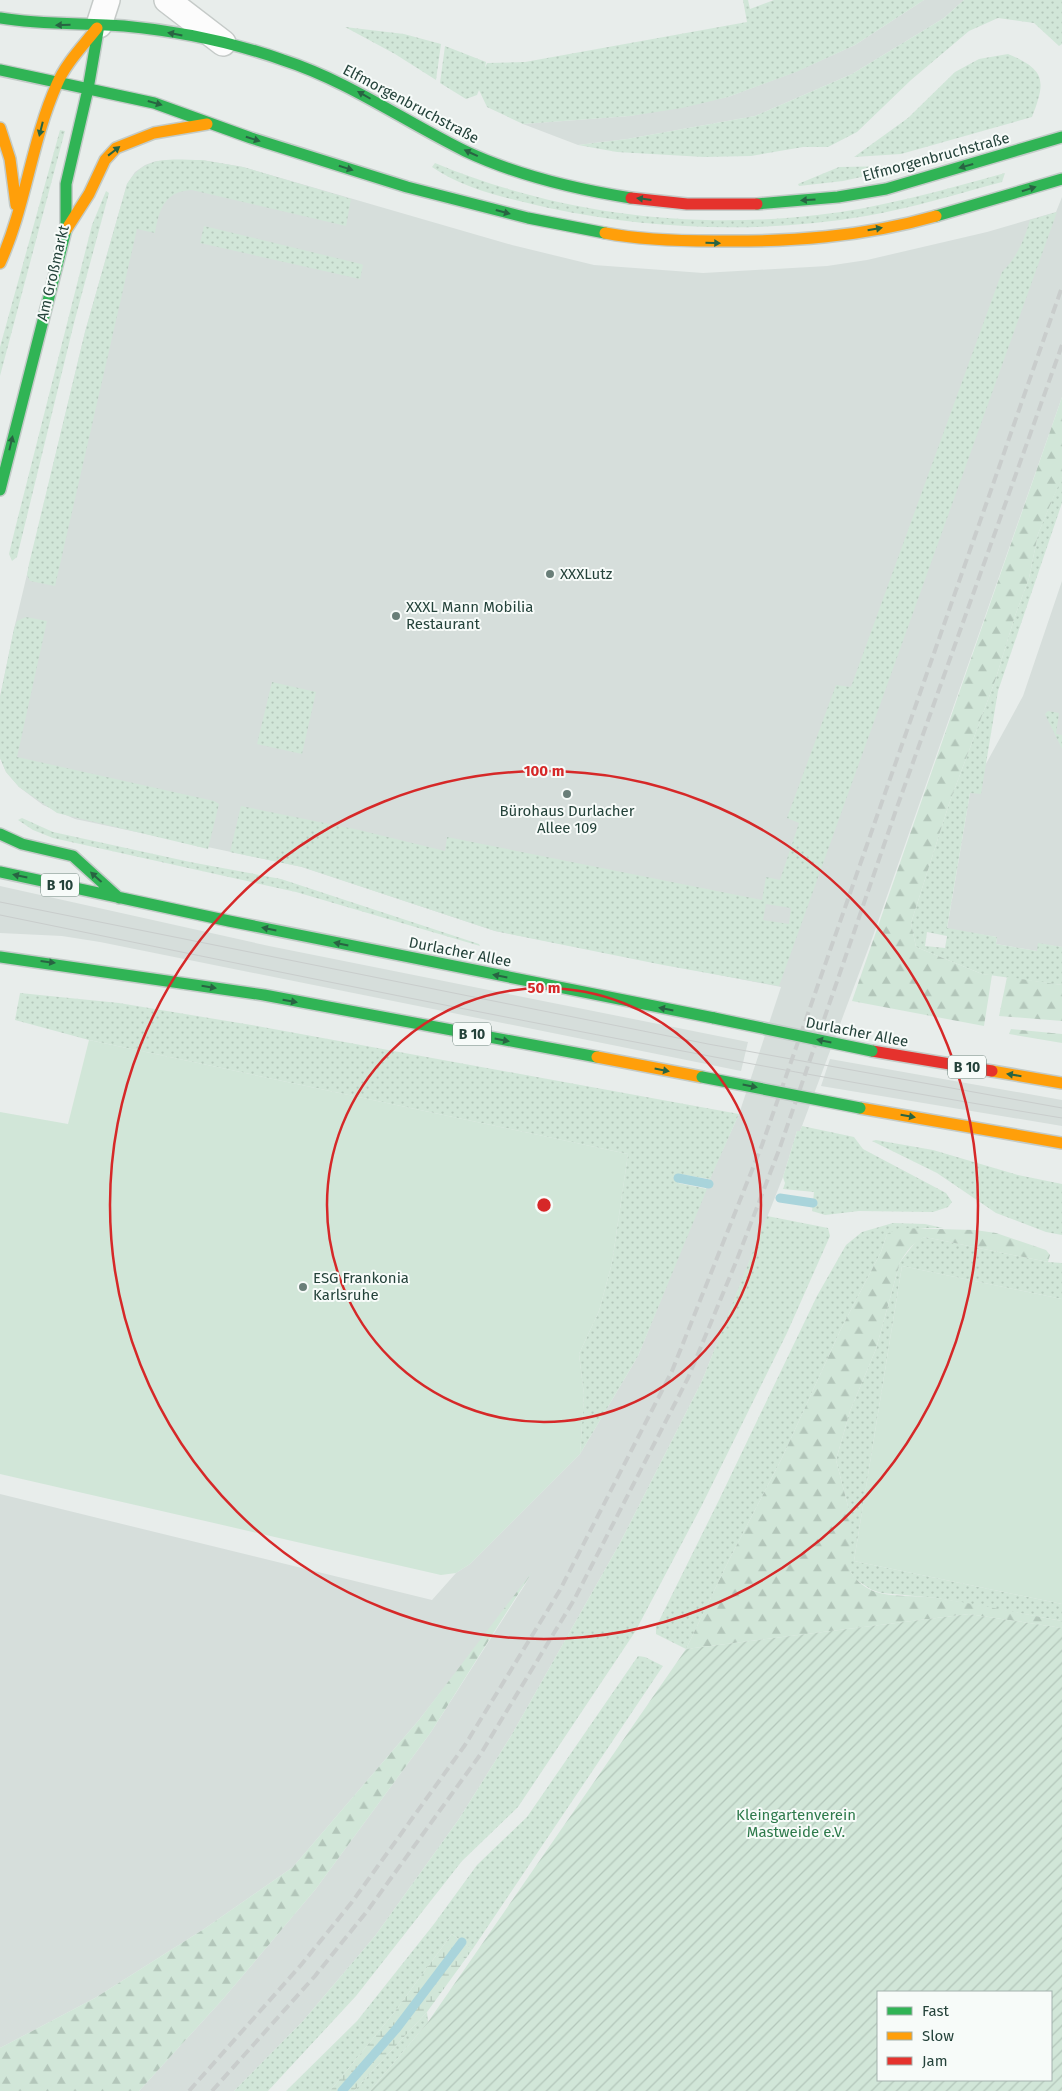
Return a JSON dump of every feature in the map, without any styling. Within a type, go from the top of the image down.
[{"type":"main road","name":"Elfmorgenbruchstraße","points":[[0,18],[53,26],[99,25],[145,29],[223,43],[284,60],[336,80],[429,133],[526,176],[606,194],[646,199],[730,204],[812,200],[888,188],[1062,138]]},
{"type":"main road","name":"Am Großmarkt","points":[[0,263],[11,242],[44,117],[57,83],[99,25]]},
{"type":"main road","name":"Am Großmarkt","points":[[0,490],[66,230],[66,184],[88,89],[99,25]]},
{"type":"main road","points":[[0,70],[154,103],[186,113],[207,124],[408,187],[528,218],[605,234],[664,241],[764,242],[829,238],[910,223],[1062,179]]},
{"type":"main road","points":[[66,230],[90,192],[97,172],[109,154],[123,144],[146,136],[207,124]]},
{"type":"main road","points":[[0,128],[13,178],[17,220]]},
{"type":"main road","points":[[0,834],[22,844],[73,856],[119,898]]},
{"type":"main road","name":"Durlacher Allee","points":[[0,872],[119,898],[872,1051],[1062,1083]]},
{"type":"main road","name":"B 10","points":[[0,957],[78,966],[242,992],[860,1108],[1062,1143]]},
{"type":"street","name":"Am Großmarkt","points":[[99,25],[107,0]]},
{"type":"street","points":[[167,0],[223,43]]},
{"type":"shaded area","points":[[924,0],[964,0],[944,18],[852,74],[755,116],[627,139],[578,145],[523,124],[630,116],[728,97],[795,72],[855,45]]},
{"type":"shaded area","points":[[202,160],[243,167],[512,245],[594,265],[703,273],[827,266],[867,260],[987,232],[1056,212],[1062,197],[1062,397],[873,936],[802,1126],[800,1131],[797,1131],[783,1177],[702,1381],[620,1543],[511,1736],[459,1819],[375,1936],[303,2021],[234,2091],[139,2091],[223,1999],[315,1890],[431,1732],[528,1580],[419,1720],[293,1867],[204,1929],[95,1998],[0,2048],[0,1494],[432,1600],[456,1573],[470,1564],[580,1454],[638,1356],[714,1169],[739,1114],[781,987],[495,931],[302,867],[75,819],[43,805],[19,787],[6,772],[0,758],[0,697],[14,629],[85,332],[127,184],[135,172],[145,165],[156,161]]},
{"type":"shaded area","points":[[1062,581],[1062,947],[1039,944],[1037,951],[996,944],[997,937],[947,929],[970,793],[1023,696]]},
{"type":"shaded area","points":[[0,886],[269,946],[748,1042],[741,1071],[100,942],[62,936],[0,933]]},
{"type":"shaded area","points":[[830,1059],[1062,1100],[1062,1126],[821,1086]]},
{"type":"green space","points":[[743,0],[748,0],[750,9],[774,0],[924,0],[855,45],[796,72],[728,97],[682,108],[630,116],[523,124],[487,107],[479,90],[477,95],[466,99],[440,83],[445,46],[486,62],[485,68],[487,63],[525,62],[747,22]]},
{"type":"green space","points":[[964,0],[1062,0],[1062,44],[1059,46],[1034,23],[998,18],[969,31],[911,80],[857,132],[828,147],[803,147],[751,156],[704,157],[617,152],[578,145],[627,139],[755,116],[852,74],[944,18]]},
{"type":"green space","points":[[345,27],[404,34],[441,44],[436,80],[395,54]]},
{"type":"green space","points":[[1008,54],[1030,66],[1040,78],[1040,94],[1032,117],[901,154],[854,157],[908,118],[955,72],[979,59]]},
{"type":"green space","points":[[60,130],[65,131],[0,376],[0,347]]},
{"type":"green space","points":[[170,160],[202,160],[243,167],[351,199],[346,226],[192,190],[183,191],[169,198],[161,209],[155,233],[137,229],[55,586],[30,581],[27,575],[29,564],[85,332],[127,184],[134,174],[151,163]]},
{"type":"green space","points":[[435,163],[480,180],[574,205],[671,218],[720,220],[769,219],[841,212],[912,198],[1005,173],[1002,182],[883,213],[827,222],[747,227],[707,227],[627,221],[519,201],[488,193],[459,182],[432,167]]},
{"type":"green space","points":[[896,166],[897,169],[843,181],[799,186],[798,184],[839,167]]},
{"type":"green space","points":[[106,191],[109,193],[74,323],[17,557],[12,561],[9,554],[92,225]]},
{"type":"green space","points":[[1057,212],[779,986],[495,931],[302,867],[230,852],[241,806],[359,830],[445,851],[447,837],[762,900],[766,877],[780,880],[799,823],[787,818],[836,685],[851,687],[1002,272],[1019,248],[1030,220]],"holes":[[[766,904],[791,908],[789,924],[763,920]]]},
{"type":"green space","points":[[204,226],[361,264],[363,265],[360,279],[200,243]]},
{"type":"green space","points":[[1062,397],[1062,477],[1038,534],[1029,578],[995,681],[949,804],[911,923],[916,947],[982,974],[992,975],[984,1026],[852,1001]]},
{"type":"green space","points":[[1062,476],[1062,503],[998,691],[981,794],[970,793],[947,928],[997,937],[996,944],[1037,951],[1038,943],[1062,947],[1062,985],[982,974],[916,947],[911,923],[949,804],[995,681],[1029,578],[1038,534]],"holes":[[[927,932],[947,936],[945,948],[925,946]]]},
{"type":"green space","points":[[26,617],[47,621],[17,757],[214,801],[219,804],[208,849],[57,813],[19,787],[6,772],[0,758],[0,697],[14,629],[17,621]]},
{"type":"green space","points":[[272,682],[316,692],[302,754],[257,744]]},
{"type":"green space","points":[[1048,711],[1059,713],[1056,734],[1062,735],[1062,749],[1045,714]]},
{"type":"green space","points":[[22,818],[53,832],[190,862],[281,879],[479,944],[480,946],[296,892],[53,838],[33,830],[18,820]]},
{"type":"green space","points":[[1007,977],[1062,985],[1062,1021],[999,1016]]},
{"type":"green space","points":[[20,993],[119,1003],[257,1026],[739,1114],[710,1179],[679,1174],[678,1183],[707,1189],[638,1356],[580,1454],[584,1395],[579,1354],[599,1311],[612,1263],[628,1154],[89,1040],[15,1020]]},
{"type":"green space","points":[[1011,1029],[1062,1034],[1062,1043],[1009,1034]]},
{"type":"green space","name":"ESG Frankonia Karlsruhe","points":[[89,1040],[628,1154],[612,1263],[599,1311],[579,1354],[584,1395],[580,1454],[470,1564],[456,1573],[441,1575],[0,1474],[0,1112],[68,1124]]},
{"type":"green space","points":[[802,1126],[854,1137],[863,1149],[946,1193],[952,1202],[948,1207],[933,1212],[859,1211],[825,1215],[812,1211],[814,1192],[783,1189],[785,1183],[783,1177],[797,1131],[800,1131]]},
{"type":"green space","points":[[876,1140],[933,1150],[1018,1175],[1062,1184],[1062,1235],[1046,1232],[996,1213],[937,1173],[872,1141]]},
{"type":"green space","points":[[767,1216],[828,1228],[830,1236],[787,1333],[701,1507],[635,1632],[518,1807],[462,1861],[356,1996],[268,2091],[234,2091],[303,2021],[375,1936],[459,1819],[511,1736],[620,1543],[702,1381]]},
{"type":"green space","points":[[893,1223],[925,1224],[943,1228],[925,1228],[887,1234],[881,1252],[841,1329],[782,1458],[729,1560],[686,1649],[656,1634],[656,1627],[817,1296],[846,1245],[862,1232]]},
{"type":"green space","points":[[899,1228],[975,1230],[996,1233],[1046,1250],[1050,1255],[1048,1262],[925,1237],[914,1244],[900,1262],[876,1349],[850,1411],[836,1460],[850,1514],[850,1571],[863,1585],[873,1591],[897,1596],[938,1598],[1062,1621],[1062,1628],[969,1614],[686,1649],[729,1560],[782,1458],[841,1329],[881,1252],[887,1234]]},
{"type":"green space","points":[[925,1237],[1048,1262],[1062,1263],[1062,1299],[902,1266],[854,1561],[1062,1604],[1062,1621],[937,1598],[882,1593],[872,1590],[855,1579],[850,1571],[850,1514],[836,1460],[850,1411],[876,1349],[900,1262],[917,1240]]},
{"type":"green space","points":[[902,1266],[1062,1299],[1062,1604],[854,1561]]},
{"type":"green space","points":[[532,1572],[431,1732],[315,1890],[223,1999],[139,2091],[0,2091],[0,2048],[95,1998],[204,1929],[293,1867],[419,1720]]},
{"type":"green space","name":"Kleingartenverein Mastweide e.V.","points":[[969,1614],[1062,1628],[1062,2091],[370,2091],[428,2022],[686,1649]]},
{"type":"green space","points":[[638,1656],[645,1657],[663,1666],[472,1950],[452,1934],[393,2014],[330,2091],[286,2091],[357,2021],[434,1924],[477,1865],[527,1817]]},
{"type":"green space","points":[[452,1934],[472,1950],[427,2012],[354,2091],[330,2091],[393,2014]]},
{"type":"green space","points":[[427,2012],[428,2022],[370,2091],[354,2091]]},
{"type":"waterway","points":[[678,1178],[709,1184]]},
{"type":"waterway","points":[[780,1198],[813,1203]]},
{"type":"waterway","points":[[342,2091],[397,2028],[462,1942]]},
{"type":"tram line","points":[[0,902],[708,1044],[1062,1108]]},
{"type":"tram line","points":[[0,915],[397,996],[663,1047],[929,1096],[1062,1118]]},
{"type":"railway","points":[[189,2091],[301,1965],[352,1902],[465,1745],[560,1590],[672,1371],[762,1145],[1062,287]]},
{"type":"railway","points":[[212,2091],[315,1976],[368,1910],[480,1755],[574,1600],[688,1378],[736,1262],[779,1150],[896,810],[1062,345]]},
{"type":"traffic: fast","points":[[0,18],[31,22],[144,28],[185,34],[244,48],[283,60],[330,79],[465,151],[505,168],[546,180],[631,198]]},
{"type":"traffic: fast","points":[[0,490],[66,230],[66,184],[88,89],[99,25]]},
{"type":"traffic: fast","points":[[0,70],[154,103],[251,138],[407,187],[528,218],[605,233]]},
{"type":"traffic: fast","points":[[757,204],[838,197],[886,189],[1062,137]]},
{"type":"traffic: fast","points":[[936,216],[1062,179]]},
{"type":"traffic: fast","points":[[0,834],[22,844],[73,856],[119,898]]},
{"type":"traffic: fast","points":[[0,872],[229,921],[714,1018]]},
{"type":"traffic: fast","points":[[0,957],[264,995],[597,1057]]},
{"type":"traffic: fast","points":[[714,1018],[872,1051]]},
{"type":"traffic: fast","points":[[702,1077],[860,1108]]},
{"type":"traffic: slow","points":[[0,263],[9,241],[41,128],[57,84],[70,62],[97,28]]},
{"type":"traffic: slow","points":[[66,230],[89,194],[105,160],[116,148],[154,133],[207,124]]},
{"type":"traffic: slow","points":[[0,128],[10,159],[16,205]]},
{"type":"traffic: slow","points":[[605,233],[673,240],[742,241],[798,239],[881,229],[936,216]]},
{"type":"traffic: slow","points":[[597,1057],[702,1077]]},
{"type":"traffic: slow","points":[[992,1071],[1062,1083]]},
{"type":"traffic: slow","points":[[860,1108],[1062,1143]]},
{"type":"traffic: jam","points":[[631,198],[687,204],[757,204]]},
{"type":"traffic: jam","points":[[872,1051],[992,1071]]},
{"type":"place","name":"XXXLutz","points":[[550,574]]},
{"type":"place","name":"XXXL Mann Mobilia Restaurant","points":[[396,616]]},
{"type":"place","name":"Bürohaus Durlacher Allee 109","points":[[567,794]]},
{"type":"place","name":"ESG Frankonia Karlsruhe","points":[[303,1287]]}]
